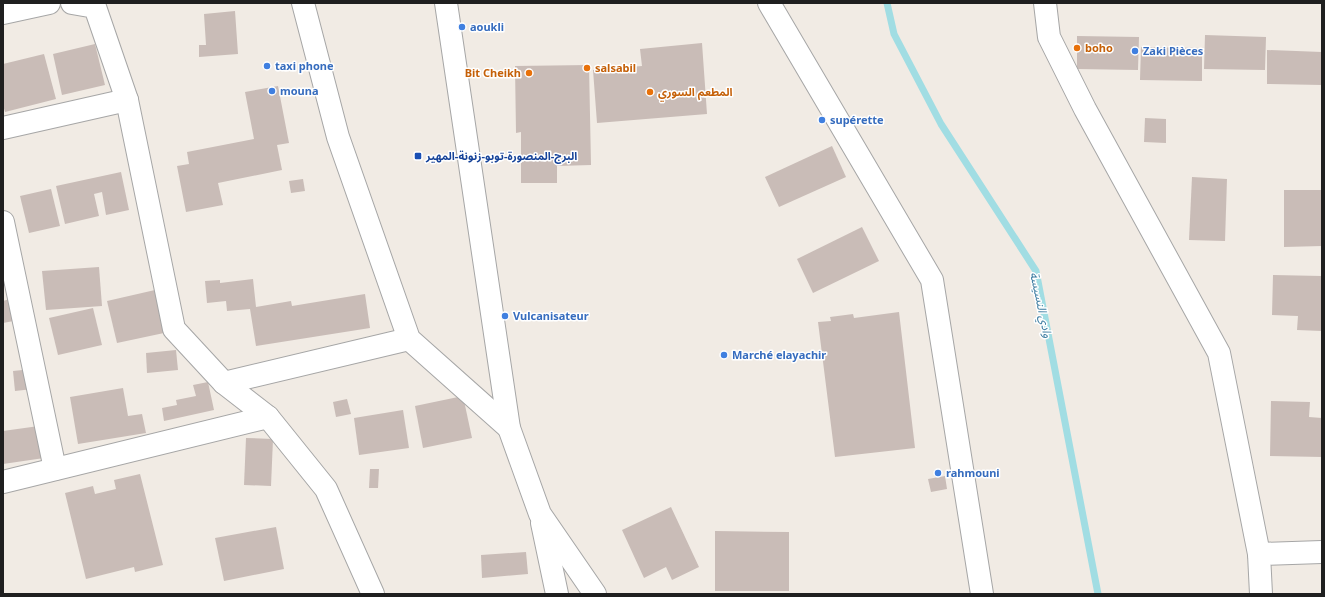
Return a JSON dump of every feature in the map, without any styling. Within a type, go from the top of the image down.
[{"type":"street","points":[[3,13],[49,3]]},
{"type":"street","points":[[72,3],[95,7],[127,100],[174,329],[224,383],[268,417],[326,488],[373,594]]},
{"type":"street","points":[[303,3],[338,137],[409,339],[509,428]]},
{"type":"street","points":[[446,3],[509,428],[540,514],[557,594]]},
{"type":"street","points":[[769,3],[932,280],[982,594]]},
{"type":"street","points":[[1045,3],[1049,37],[1085,109],[1219,353],[1259,554],[1261,594]]},
{"type":"street","points":[[3,128],[127,100]]},
{"type":"street","points":[[3,222],[55,469]]},
{"type":"street","points":[[224,383],[409,339]]},
{"type":"street","points":[[3,482],[268,417]]},
{"type":"street","points":[[540,514],[595,594]]},
{"type":"street","points":[[1259,554],[1322,552]]},
{"type":"building","points":[[235,11],[238,54],[199,57],[199,45],[206,45],[204,14]]},
{"type":"building","points":[[1205,35],[1266,37],[1265,70],[1204,69]]},
{"type":"building","points":[[1077,36],[1139,37],[1138,70],[1077,69]]},
{"type":"building","name":"المطعم السوري","points":[[702,43],[707,114],[597,123],[593,70],[642,66],[640,49]]},
{"type":"building","points":[[95,44],[105,85],[62,95],[53,54]]},
{"type":"building","points":[[1141,47],[1202,48],[1202,81],[1140,80]]},
{"type":"building","points":[[1267,50],[1322,52],[1322,85],[1267,84]]},
{"type":"building","points":[[44,54],[56,99],[5,112],[3,105],[3,64]]},
{"type":"building","points":[[589,65],[591,165],[557,166],[557,183],[521,183],[521,132],[516,133],[515,66]]},
{"type":"building","points":[[278,86],[289,143],[277,145],[282,170],[218,183],[223,205],[186,212],[177,166],[189,164],[187,152],[254,139],[245,92]]},
{"type":"building","points":[[1145,118],[1166,119],[1166,143],[1144,142]]},
{"type":"building","points":[[832,146],[846,177],[779,207],[765,177]]},
{"type":"building","points":[[121,172],[129,210],[106,215],[102,192],[94,194],[99,216],[65,224],[56,186]]},
{"type":"building","points":[[1192,177],[1227,179],[1225,241],[1189,240]]},
{"type":"building","points":[[303,179],[305,191],[291,193],[289,181]]},
{"type":"building","points":[[51,189],[60,226],[29,233],[20,196]]},
{"type":"building","points":[[1284,190],[1322,190],[1322,246],[1284,247]]},
{"type":"building","points":[[862,227],[879,261],[813,293],[797,259]]},
{"type":"building","points":[[99,267],[102,306],[46,310],[42,271]]},
{"type":"building","points":[[1273,275],[1322,276],[1322,331],[1297,330],[1298,316],[1272,315]]},
{"type":"building","points":[[253,279],[256,307],[291,301],[292,306],[365,294],[370,328],[256,346],[250,309],[227,311],[226,301],[207,303],[205,281],[220,280],[220,283]]},
{"type":"building","points":[[155,290],[164,333],[117,343],[107,301]]},
{"type":"building","points":[[13,298],[19,320],[3,323],[3,301]]},
{"type":"building","points":[[93,308],[102,345],[58,355],[49,318]]},
{"type":"building","points":[[899,312],[915,448],[835,457],[818,322],[831,321],[830,317],[853,314],[854,318]]},
{"type":"building","points":[[176,350],[178,370],[147,373],[146,353]]},
{"type":"building","points":[[32,369],[33,389],[15,391],[13,371]]},
{"type":"building","points":[[208,382],[214,410],[164,421],[162,408],[177,405],[176,400],[196,396],[193,385]]},
{"type":"building","points":[[123,388],[128,416],[142,414],[146,433],[78,444],[70,397]]},
{"type":"building","points":[[463,396],[472,438],[423,448],[415,406]]},
{"type":"building","points":[[347,399],[351,414],[336,417],[333,402]]},
{"type":"building","points":[[1271,401],[1310,402],[1309,417],[1322,418],[1322,457],[1270,456]]},
{"type":"building","points":[[403,410],[409,448],[359,455],[354,418]]},
{"type":"building","points":[[46,425],[51,457],[3,464],[3,431]]},
{"type":"building","points":[[246,438],[273,439],[271,486],[244,485]]},
{"type":"building","points":[[370,469],[379,469],[378,488],[369,488]]},
{"type":"building","points":[[140,474],[163,565],[135,572],[134,567],[86,579],[65,493],[93,486],[95,494],[116,489],[114,480]]},
{"type":"building","points":[[945,476],[947,489],[931,492],[928,479]]},
{"type":"building","points":[[671,507],[699,567],[672,580],[666,567],[644,578],[622,530]]},
{"type":"building","points":[[276,527],[284,569],[224,581],[215,538]]},
{"type":"building","points":[[715,531],[789,532],[789,591],[715,591]]},
{"type":"building","points":[[526,552],[528,574],[482,578],[481,555]]},
{"type":"waterway","name":"وادي النسيسة","points":[[887,3],[894,34],[941,124],[1036,271],[1098,594]]},
{"type":"place","name":"aoukli","points":[[462,27]]},
{"type":"place","name":"boho","points":[[1077,48]]},
{"type":"place","name":"Zaki Pièces","points":[[1135,51]]},
{"type":"place","name":"taxi phone","points":[[267,66]]},
{"type":"place","name":"salsabil","points":[[587,68]]},
{"type":"place","name":"Bit Cheikh","points":[[529,73]]},
{"type":"place","name":"mouna","points":[[272,91]]},
{"type":"place","name":"المطعم السوري","points":[[650,92]]},
{"type":"place","name":"supérette","points":[[822,120]]},
{"type":"place","name":"البرج-المنصورة-توبو-زنونة-المهير","points":[[418,156]]},
{"type":"place","name":"Vulcanisateur","points":[[505,316]]},
{"type":"place","name":"Marché elayachir","points":[[724,355]]},
{"type":"place","name":"rahmouni","points":[[938,473]]}]
